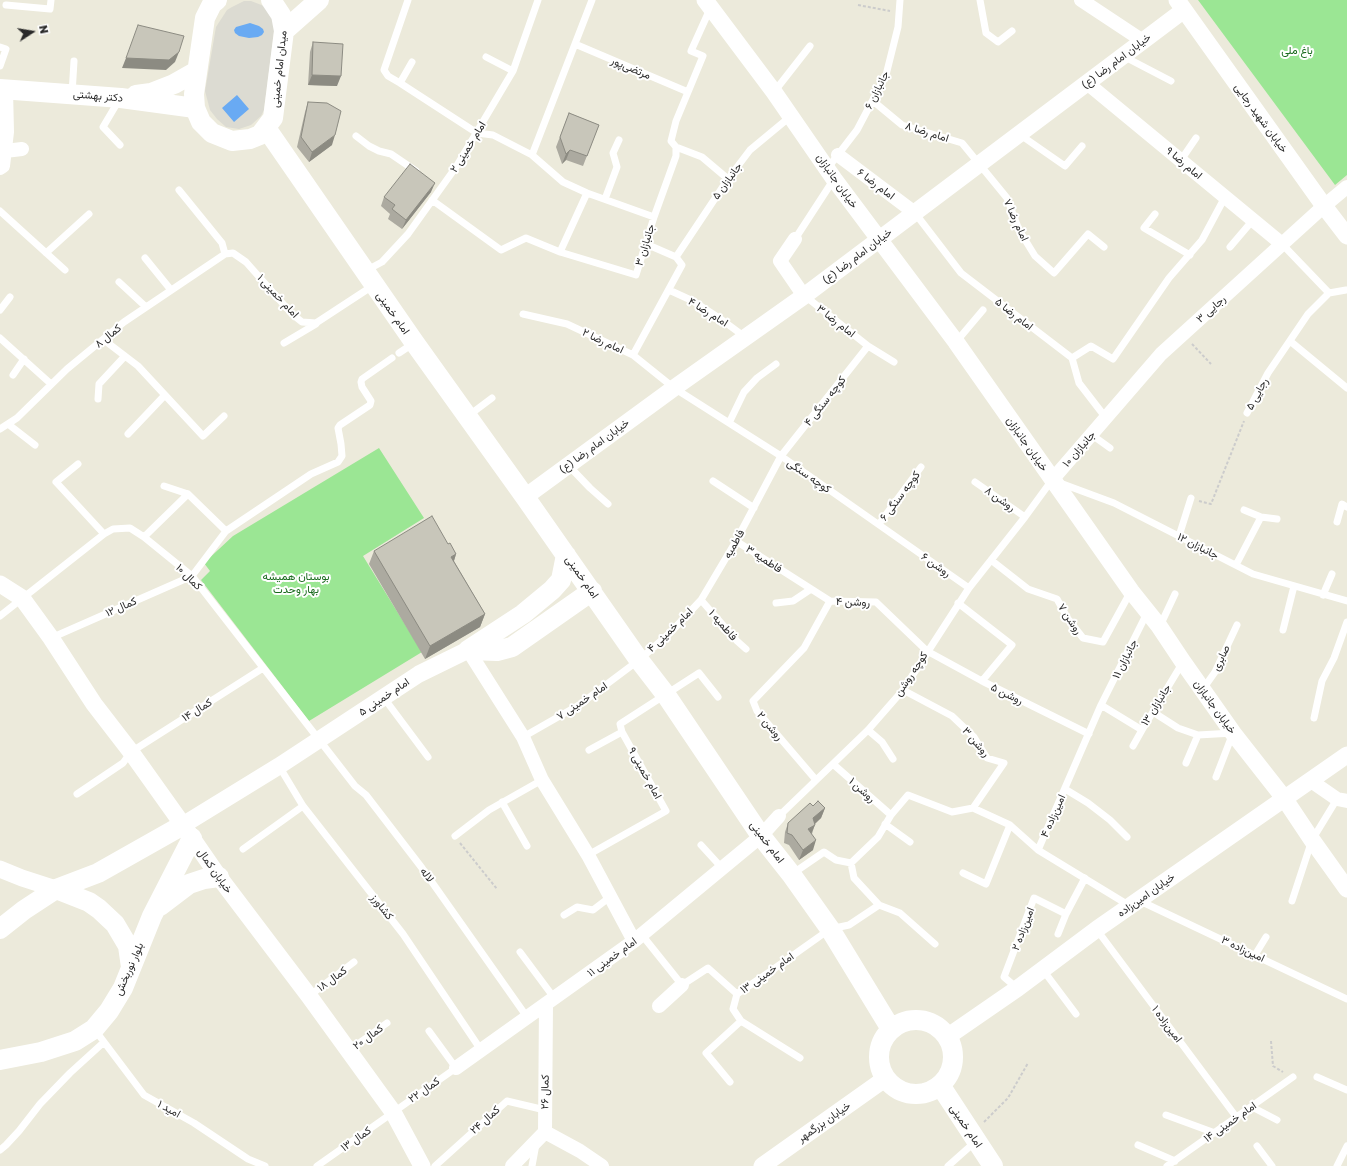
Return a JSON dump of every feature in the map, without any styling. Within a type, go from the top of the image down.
[{"type":"main road","name":"میدان امام خمینی","points":[[217,0],[204,9],[194,94],[196,108],[201,122],[212,133],[232,141],[250,139],[260,135],[274,118],[284,31],[281,15],[272,0]]},
{"type":"main road","points":[[284,31],[319,0]]},
{"type":"main road","points":[[121,98],[151,93],[174,84],[197,71]]},
{"type":"main road","name":"دکتر بهشتی","points":[[3,90],[121,98],[196,108]]},
{"type":"main road","name":"امام خمینی","points":[[266,128],[369,278],[406,348],[468,416],[525,496],[639,660],[666,695],[761,836],[791,874],[830,929],[891,1029]]},
{"type":"main road","points":[[468,650],[522,614],[552,590],[561,580],[566,555]]},
{"type":"main road","name":"امام خمینی ۵","points":[[468,650],[497,651],[512,647],[592,592]]},
{"type":"main road","points":[[0,929],[56,889],[98,873],[188,831]]},
{"type":"main road","name":"بلوار نوربخش","points":[[0,1060],[41,1052],[99,1035],[109,1011],[123,988],[188,831]]},
{"type":"main road","points":[[156,908],[189,884],[204,879],[219,877]]},
{"type":"main road","points":[[56,889],[89,902],[115,924],[128,946],[131,967]]},
{"type":"main road","points":[[910,1020],[921,1020],[936,1026],[947,1037],[953,1057],[946,1078],[940,1085],[932,1090],[915,1094],[907,1093],[898,1090],[886,1078],[879,1062],[879,1054],[884,1037],[891,1029],[900,1023],[910,1020]]},
{"type":"main road","name":"امام خمینی","points":[[940,1085],[993,1166]]},
{"type":"street","points":[[1082,0],[1143,41]]},
{"type":"street","name":"خیابان جانبازان","points":[[707,4],[774,92],[830,174],[956,342],[1131,591],[1160,626],[1183,662],[1234,733],[1284,798],[1347,888]]},
{"type":"street","name":"خیابان امام رضا (ع)","points":[[525,496],[804,296],[878,239],[915,213],[1143,41],[1180,5]]},
{"type":"street","name":"خیابان شهید رجایی","points":[[1180,5],[1347,236]]},
{"type":"street","name":"امام رضا ۹","points":[[1087,83],[1282,244]]},
{"type":"street","points":[[0,168],[3,166],[7,132],[3,90]]},
{"type":"street","points":[[5,151],[22,149]]},
{"type":"street","name":"امام رضا ۶","points":[[838,155],[915,213]]},
{"type":"street","name":"رجایی ۳","points":[[1106,418],[1162,354],[1324,206],[1347,187]]},
{"type":"street","points":[[795,239],[780,261],[804,296]]},
{"type":"street","name":"جانبازان ۱۰","points":[[1052,480],[1106,418]]},
{"type":"street","name":"خیابان کمال","points":[[0,584],[22,598],[51,638],[94,704],[131,752],[219,877],[309,996],[393,1112],[422,1166]]},
{"type":"street","points":[[468,650],[523,737],[542,780],[588,855],[610,897],[638,938]]},
{"type":"street","name":"امام خمینی ۵","points":[[188,831],[279,766],[419,674],[468,650]]},
{"type":"street","name":"خیابان امین‌زاده","points":[[947,1037],[1018,988],[1096,929],[1347,755]]},
{"type":"street","points":[[1311,781],[1342,800]]},
{"type":"street","name":"امام خمینی ۱۱","points":[[456,1068],[638,938],[761,836],[779,816]]},
{"type":"street","points":[[0,869],[56,889]]},
{"type":"street","points":[[659,1006],[682,985]]},
{"type":"street","name":"کمال ۲۶","points":[[541,1136],[545,1110],[550,1002]]},
{"type":"street","name":"خیابان بزرگمهر","points":[[762,1166],[886,1078]]},
{"type":"street","points":[[512,1166],[541,1136],[580,1151],[602,1166]]},
{"type":"lane","points":[[6,5],[50,10],[51,0]]},
{"type":"lane","points":[[408,0],[384,70],[388,76],[400,82],[476,133],[493,135],[532,155],[564,182],[587,193],[654,217]]},
{"type":"lane","name":"امام خمینی ۲","points":[[369,278],[408,234],[432,200],[437,186],[456,167],[513,71],[538,0]]},
{"type":"lane","points":[[532,155],[592,0]]},
{"type":"lane","name":"جانبازان ۶","points":[[795,239],[830,174],[838,155],[857,130],[886,76],[898,27],[900,0]]},
{"type":"lane","points":[[980,0],[986,32],[998,42],[1012,31]]},
{"type":"lane","name":"جانبازان ۳","points":[[432,200],[501,250],[526,238],[560,252],[636,275],[654,217],[676,156],[676,147],[671,141],[676,121],[703,56],[691,50],[707,4]]},
{"type":"lane","name":"مرتضی‌پور","points":[[575,44],[688,92]]},
{"type":"lane","points":[[774,92],[810,46]]},
{"type":"lane","points":[[0,47],[6,49],[0,66]]},
{"type":"lane","points":[[1123,56],[1171,81]]},
{"type":"lane","points":[[486,57],[513,71]]},
{"type":"lane","points":[[72,94],[74,61]]},
{"type":"lane","points":[[400,82],[412,62]]},
{"type":"lane","points":[[120,145],[103,127],[121,98]]},
{"type":"lane","name":"امام رضا ۸","points":[[872,101],[902,126],[962,143],[979,164]]},
{"type":"lane","name":"جانبازان ۵","points":[[676,257],[728,179],[750,150],[791,116]]},
{"type":"lane","points":[[1019,134],[1065,166],[1082,146]]},
{"type":"lane","points":[[356,136],[369,146],[379,151],[391,154],[422,176]]},
{"type":"lane","points":[[1181,160],[1196,138]]},
{"type":"lane","points":[[606,199],[617,168],[613,153],[619,140]]},
{"type":"lane","points":[[676,147],[702,157],[728,179]]},
{"type":"lane","name":"امام رضا ۷","points":[[979,164],[1007,198],[1019,230],[1035,256],[1054,273],[1088,234],[1104,247]]},
{"type":"lane","points":[[179,190],[222,243],[225,254]]},
{"type":"lane","points":[[560,252],[587,193]]},
{"type":"lane","points":[[1106,418],[1079,384],[1072,358],[1091,346],[1113,359],[1169,278],[1202,240],[1225,197]]},
{"type":"lane","points":[[0,211],[65,270]]},
{"type":"lane","name":"امام رضا ۵","points":[[915,213],[961,273],[1072,358]]},
{"type":"lane","points":[[46,252],[89,214]]},
{"type":"lane","points":[[1154,214],[1144,228],[1190,254]]},
{"type":"lane","points":[[1230,247],[1253,220]]},
{"type":"lane","points":[[633,355],[682,265],[676,257],[646,244]]},
{"type":"lane","points":[[1282,244],[1329,293],[1346,290]]},
{"type":"lane","name":"امام خمینی ۱","points":[[225,254],[233,253],[246,262],[292,314],[302,322],[316,324]]},
{"type":"lane","name":"کمال ۸","points":[[0,429],[17,418],[67,369],[124,322],[225,254]]},
{"type":"lane","points":[[145,258],[171,290]]},
{"type":"lane","points":[[284,343],[316,324],[369,278]]},
{"type":"lane","points":[[119,282],[146,307]]},
{"type":"lane","name":"امام رضا ۴","points":[[669,290],[693,301],[722,320],[745,338]]},
{"type":"lane","name":"رجایی ۵","points":[[1247,412],[1268,373],[1308,314],[1329,293]]},
{"type":"lane","name":"امام رضا ۳","points":[[804,296],[868,346],[894,362]]},
{"type":"lane","points":[[0,310],[10,297]]},
{"type":"lane","points":[[956,342],[983,310]]},
{"type":"lane","name":"امام رضا ۲","points":[[523,314],[567,324],[633,355],[674,388],[713,413]]},
{"type":"lane","points":[[0,338],[51,384]]},
{"type":"lane","points":[[104,340],[138,366],[204,436],[224,416]]},
{"type":"lane","points":[[1290,341],[1347,388]]},
{"type":"lane","name":"کوچه سنگی ۴","points":[[765,487],[782,456],[868,346]]},
{"type":"lane","points":[[98,399],[99,384],[125,356]]},
{"type":"lane","points":[[192,576],[226,531],[311,474],[338,462],[342,456],[338,428],[340,425],[370,405],[371,401],[362,387],[362,379],[392,358]]},
{"type":"lane","points":[[13,374],[24,359]]},
{"type":"lane","points":[[729,423],[744,392],[757,378],[776,364]]},
{"type":"lane","points":[[128,434],[165,395]]},
{"type":"lane","points":[[468,416],[492,398]]},
{"type":"lane","name":"کوچه سنگی","points":[[713,413],[782,456],[904,542]]},
{"type":"lane","points":[[8,424],[34,445]]},
{"type":"lane","points":[[1092,435],[1110,448]]},
{"type":"lane","points":[[78,464],[56,482],[104,534]]},
{"type":"lane","points":[[568,465],[608,504]]},
{"type":"lane","name":"کوچه سنگی ۶","points":[[879,524],[921,467]]},
{"type":"lane","name":"کوچه روشن","points":[[779,816],[868,730],[903,690],[969,588],[1052,480]]},
{"type":"lane","name":"جانبازان ۱۲","points":[[1052,480],[1114,502],[1253,574],[1347,601]]},
{"type":"lane","points":[[713,481],[754,508]]},
{"type":"lane","name":"روشن ۸","points":[[975,482],[1025,517]]},
{"type":"lane","points":[[164,486],[188,494],[226,531]]},
{"type":"lane","name":"فاطمیه","points":[[702,600],[765,487]]},
{"type":"lane","points":[[144,537],[188,494]]},
{"type":"lane","points":[[1179,536],[1191,498]]},
{"type":"lane","points":[[1337,522],[1342,504],[1347,507]]},
{"type":"lane","points":[[1244,510],[1261,517],[1277,519]]},
{"type":"lane","points":[[1236,565],[1261,517]]},
{"type":"lane","name":"کمال ۱۰","points":[[0,616],[104,534],[113,529],[130,528],[144,537],[192,576],[319,740]]},
{"type":"lane","name":"فاطمیه ۳","points":[[736,541],[792,576]]},
{"type":"lane","name":"روشن ۶","points":[[904,542],[969,588]]},
{"type":"lane","name":"روشن ۷","points":[[991,560],[1028,588],[1057,599],[1068,619],[1083,638],[1103,642],[1131,591]]},
{"type":"lane","points":[[1323,594],[1332,574]]},
{"type":"lane","name":"کمال ۱۲","points":[[51,638],[192,576]]},
{"type":"lane","name":"روشن ۴","points":[[792,576],[830,601],[876,602],[927,651]]},
{"type":"lane","points":[[1283,630],[1294,586]]},
{"type":"lane","points":[[776,603],[793,601],[811,589]]},
{"type":"lane","points":[[1160,626],[1175,594]]},
{"type":"lane","name":"فاطمیه ۱","points":[[702,600],[737,641],[746,649]]},
{"type":"lane","name":"امام خمینی ۴","points":[[639,660],[670,633],[702,600]]},
{"type":"lane","name":"روشن ۲","points":[[816,780],[757,711],[753,701],[804,648],[830,601]]},
{"type":"lane","points":[[958,604],[1012,645],[982,681]]},
{"type":"lane","name":"جانبازان ۱۱","points":[[1101,705],[1148,612]]},
{"type":"lane","points":[[1314,718],[1322,681],[1334,658],[1347,622]]},
{"type":"lane","name":"صابری","points":[[1203,689],[1215,672],[1237,625]]},
{"type":"lane","name":"روشن ۵","points":[[927,651],[982,681],[1089,734]]},
{"type":"lane","name":"امام خمینی ۷","points":[[523,737],[579,705],[639,660]]},
{"type":"lane","name":"جانبازان ۱۳","points":[[1101,705],[1142,730],[1183,662]]},
{"type":"lane","name":"کمال ۱۴","points":[[77,794],[123,763],[131,752],[263,668]]},
{"type":"lane","points":[[589,750],[622,732],[620,724],[699,673],[718,697]]},
{"type":"lane","name":"روشن ۳","points":[[903,690],[952,716],[974,738],[988,758],[1004,763],[973,808]]},
{"type":"lane","points":[[384,698],[428,757]]},
{"type":"lane","name":"امین‌زاده ۴","points":[[1101,705],[1038,850],[1085,878],[1134,903]]},
{"type":"lane","points":[[1153,712],[1178,728],[1198,735],[1234,733],[1216,778]]},
{"type":"lane","points":[[868,730],[882,742],[893,759]]},
{"type":"lane","points":[[1133,746],[1142,730]]},
{"type":"lane","name":"امام خمینی ۹","points":[[588,855],[666,811],[622,732]]},
{"type":"lane","points":[[1186,763],[1198,735]]},
{"type":"lane","name":"لاله","points":[[319,740],[355,786],[366,795],[417,862],[527,1017]]},
{"type":"lane","name":"روشن ۱","points":[[833,764],[890,815]]},
{"type":"lane","name":"کشاورز","points":[[279,766],[303,806],[403,934],[481,1050]]},
{"type":"lane","points":[[455,836],[489,810],[542,780]]},
{"type":"lane","points":[[1065,789],[1104,815],[1126,836]]},
{"type":"lane","points":[[851,862],[878,837],[890,815],[908,795],[952,812],[973,808],[1010,825],[1038,850]]},
{"type":"lane","points":[[1292,901],[1312,840],[1342,800]]},
{"type":"lane","points":[[502,802],[527,846]]},
{"type":"lane","points":[[243,849],[303,806]]},
{"type":"lane","points":[[885,824],[910,842]]},
{"type":"lane","points":[[963,874],[986,884],[1010,825]]},
{"type":"lane","points":[[701,845],[722,868]]},
{"type":"lane","points":[[791,874],[824,852],[836,860],[851,862]]},
{"type":"lane","points":[[851,862],[854,878],[879,905],[900,913],[935,944]]},
{"type":"lane","points":[[1058,934],[1066,914],[1085,878]]},
{"type":"lane","points":[[564,915],[577,907],[592,910],[610,897]]},
{"type":"lane","name":"امین‌زاده ۲","points":[[1018,988],[1004,977],[1034,898],[1066,914]]},
{"type":"lane","name":"امین‌زاده ۳","points":[[1134,903],[1255,955],[1347,999]]},
{"type":"lane","points":[[830,929],[849,925],[879,905]]},
{"type":"lane","name":"امام خمینی ۱۳","points":[[682,985],[708,968],[737,994],[830,929]]},
{"type":"lane","name":"امین‌زاده ۱","points":[[1096,929],[1237,1118]]},
{"type":"lane","points":[[1255,955],[1266,937]]},
{"type":"lane","points":[[638,938],[682,985]]},
{"type":"lane","points":[[520,952],[550,1002]]},
{"type":"lane","name":"کمال ۱۸","points":[[309,996],[354,962]]},
{"type":"lane","points":[[1042,970],[1076,1014]]},
{"type":"lane","points":[[737,994],[733,1009],[741,1021],[800,1058]]},
{"type":"lane","points":[[730,1082],[706,1053],[741,1021]]},
{"type":"lane","name":"کمال ۲۰","points":[[348,1051],[387,1023]]},
{"type":"lane","points":[[430,1031],[456,1068]]},
{"type":"lane","points":[[0,1150],[19,1131],[40,1104],[70,1073],[99,1035]]},
{"type":"lane","name":"امید ۱","points":[[99,1035],[144,1095],[194,1123],[248,1159],[265,1166]]},
{"type":"lane","name":"کمال ۲۲","points":[[393,1112],[456,1068]]},
{"type":"lane","name":"امام خمینی ۱۴","points":[[1167,1166],[1293,1077]]},
{"type":"lane","points":[[1317,1077],[1347,1090]]},
{"type":"lane","name":"کمال ۲۴","points":[[435,1166],[507,1100],[545,1110]]},
{"type":"lane","points":[[1252,1107],[1277,1120]]},
{"type":"lane","name":"کمال ۱۳","points":[[318,1165],[393,1112]]},
{"type":"lane","points":[[1166,1115],[1215,1133]]},
{"type":"lane","points":[[532,1166],[541,1136]]},
{"type":"lane","points":[[948,1166],[974,1138]]},
{"type":"lane","points":[[1138,1145],[1175,1161]]},
{"type":"lane","points":[[1257,1146],[1272,1166]]},
{"type":"lane","points":[[1337,1166],[1347,1146]]},
{"type":"path","points":[[858,4],[899,13]]},
{"type":"path","points":[[1183,335],[1211,364]]},
{"type":"path","name":"رجایی ۵","points":[[1191,498],[1211,504],[1247,412]]},
{"type":"path","points":[[455,836],[497,889]]},
{"type":"path","points":[[1271,1041],[1273,1066],[1293,1077]]},
{"type":"path","points":[[974,1138],[1008,1098],[1028,1063]]},
{"type":"green space","name":"باغ ملی","points":[[1198,0],[1347,0],[1347,175],[1335,185]]},
{"type":"green space","name":"بوستان همیشه بهار وحدت","points":[[379,448],[424,518],[363,556],[422,652],[309,721],[201,580],[210,571],[204,563],[233,536]]},
{"type":"shaded area","points":[[244,1],[251,1],[264,6],[275,24],[264,110],[261,116],[251,125],[239,129],[226,127],[217,119],[210,110],[205,91],[216,27],[227,10]]},
{"type":"water","points":[[250,23],[263,29],[264,32],[262,35],[249,38],[239,36],[235,33],[234,30],[236,27]]},
{"type":"water","points":[[237,95],[249,109],[234,122],[222,108]]},
{"type":"building","points":[[138,25],[184,36],[179,52],[169,60],[126,58]]},
{"type":"building","points":[[313,42],[343,44],[341,76],[312,75]]},
{"type":"building","points":[[308,102],[327,103],[341,111],[335,135],[312,152],[301,137]]},
{"type":"building","points":[[569,113],[599,125],[587,156],[570,150],[566,154],[560,137]]},
{"type":"building","points":[[410,164],[435,183],[406,220],[392,209],[395,205],[384,197]]},
{"type":"building","points":[[432,516],[448,544],[450,543],[456,554],[451,557],[485,614],[430,646],[374,551]]},
{"type":"building","points":[[818,801],[825,808],[813,818],[815,825],[808,829],[816,840],[803,850],[792,835],[787,833],[788,823],[810,803],[813,806]]}]
